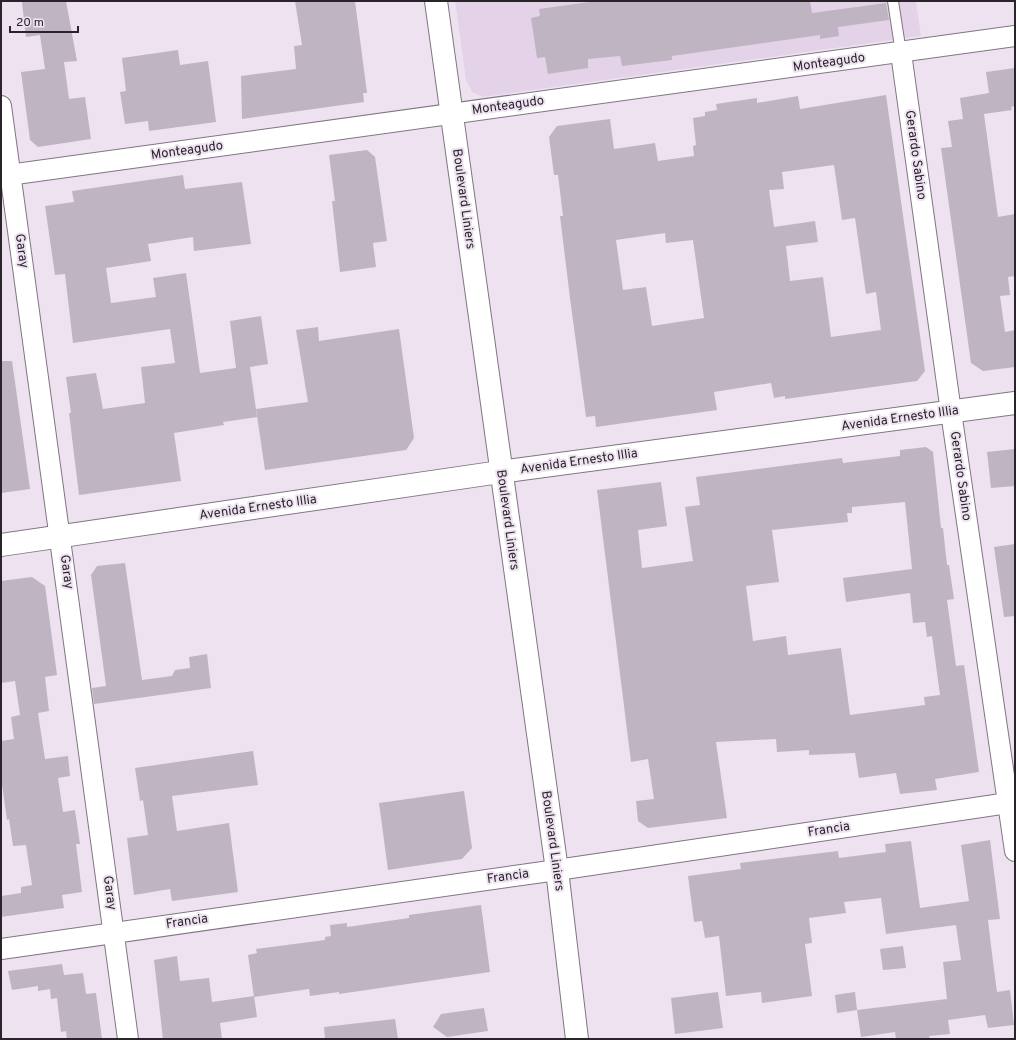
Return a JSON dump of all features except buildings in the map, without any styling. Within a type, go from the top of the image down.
[{"type":"main road","name":"Boulevard Liniers","points":[[436,1],[500,472],[557,870],[577,1039]]},
{"type":"main road","name":"Avenida Ernesto Illia","points":[[1,545],[500,472],[1015,403]]},
{"type":"street","name":"Monteagudo","points":[[6,176],[1015,36]]},
{"type":"street","name":"Gerardo Sabino","points":[[901,53],[951,412],[1012,802],[1015,851]]},
{"type":"street","name":"Garay","points":[[1,106],[6,176],[61,537],[128,1039]]},
{"type":"street","name":"Francia","points":[[1,949],[557,870],[1012,802]]},
{"type":"lane","points":[[893,1],[901,53]]},
{"type":"shaded area","points":[[455,1],[916,1],[921,36],[483,97],[472,92],[466,80]]}]
